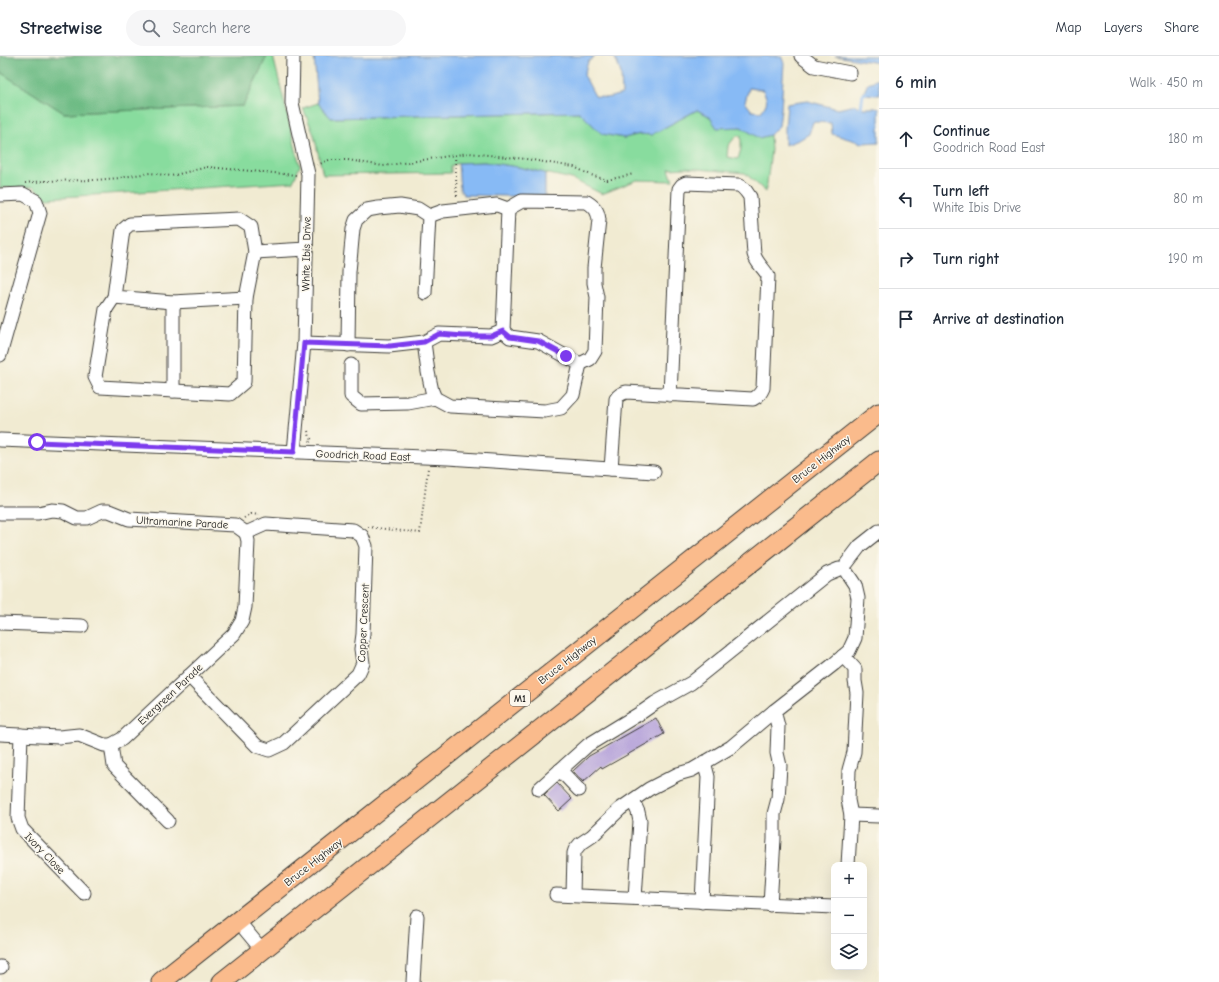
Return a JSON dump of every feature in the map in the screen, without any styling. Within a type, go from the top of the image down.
[{"type":"highway","name":"Bruce Highway","points":[[161,982],[879,413]]},
{"type":"highway","points":[[222,982],[879,461]]},
{"type":"street","name":"White Ibis Drive","points":[[293,56],[292,103],[308,174],[304,343],[294,452]]},
{"type":"street","points":[[801,56],[814,66],[850,73]]},
{"type":"street","points":[[611,469],[616,399],[618,396],[626,392],[670,395],[753,399],[760,394],[763,388],[768,276],[766,271],[755,258],[754,254],[750,197],[742,187],[738,185],[686,183],[679,189],[670,395]]},
{"type":"street","points":[[0,195],[23,194],[36,201],[40,213],[0,355]]},
{"type":"street","points":[[429,216],[443,210],[458,210],[497,205],[508,209],[522,201],[587,202],[593,206],[598,212],[599,220],[594,268],[594,284],[597,297],[595,350],[590,359],[580,364]]},
{"type":"street","points":[[348,345],[349,272],[353,229],[356,220],[367,210],[400,206],[418,209],[429,216]]},
{"type":"street","points":[[503,331],[508,209]]},
{"type":"street","points":[[425,293],[429,216]]},
{"type":"street","points":[[239,219],[251,228],[255,252],[246,298],[244,382],[230,394],[100,387],[95,377],[106,309],[114,297],[123,230],[130,224],[239,219]]},
{"type":"street","points":[[255,252],[306,249]]},
{"type":"street","points":[[114,297],[173,302],[246,298]]},
{"type":"street","points":[[173,302],[173,391]]},
{"type":"street","points":[[304,343],[390,346],[424,342],[439,334],[491,336],[503,331]]},
{"type":"street","points":[[503,331],[510,337],[538,341],[580,364]]},
{"type":"street","points":[[424,342],[428,372],[435,398]]},
{"type":"street","points":[[351,365],[351,396],[361,404],[408,403],[435,398],[450,406],[545,411],[561,408],[573,395],[580,364]]},
{"type":"street","name":"Goodrich Road East","points":[[0,440],[448,458],[654,472]]},
{"type":"street","name":"Ultramarine Parade","points":[[0,513],[38,513],[52,510],[62,511],[77,518],[87,518],[102,511],[109,511],[129,519],[235,524],[246,533]]},
{"type":"street","name":"Copper Crescent","points":[[189,676],[256,746],[269,750],[284,743],[358,674],[363,663],[361,649],[363,634],[366,546],[362,536],[353,530],[266,524],[246,533]]},
{"type":"street","points":[[539,789],[578,753],[596,739],[691,682],[827,574],[844,568],[860,546],[879,531]]},
{"type":"street","name":"Evergreen Parade","points":[[111,745],[122,739],[234,634],[242,622],[245,607],[248,541],[246,533]]},
{"type":"street","points":[[573,895],[574,853],[577,846],[592,836],[620,809],[648,789],[681,772],[688,771],[731,746],[843,656],[851,647],[855,638],[858,598],[855,585],[844,568]]},
{"type":"street","points":[[0,623],[82,626]]},
{"type":"street","points":[[843,656],[855,669],[857,693],[854,752],[849,770],[848,800],[850,815],[848,862]]},
{"type":"street","points":[[770,905],[774,814],[778,799],[780,766],[777,753],[778,726],[774,711]]},
{"type":"street","points":[[0,734],[59,737],[79,735],[104,745],[111,745],[114,766],[168,821]]},
{"type":"street","name":"Ivory Close","points":[[21,735],[18,818],[22,829],[84,893]]},
{"type":"street","points":[[702,902],[708,777],[704,762]]},
{"type":"street","points":[[560,770],[579,790]]},
{"type":"street","points":[[633,801],[640,821],[635,898]]},
{"type":"street","points":[[850,815],[879,816]]},
{"type":"street","points":[[556,895],[831,907]]},
{"type":"street","points":[[413,982],[417,916]]},
{"type":"street","points":[[238,921],[262,950]]},
{"type":"path","points":[[317,165],[329,160],[348,160],[383,166],[469,153],[526,159],[574,167],[591,175],[607,180],[634,174]]},
{"type":"path","points":[[455,155],[458,210]]},
{"type":"path","points":[[22,183],[120,178],[150,173],[171,176],[207,167],[296,175],[297,182]]},
{"type":"path","points":[[362,527],[420,533],[429,458]]},
{"type":"path","points":[[235,524],[251,514],[266,516]]},
{"type":"green space","points":[[0,56],[267,56],[243,106],[64,113],[0,72]]},
{"type":"green space","points":[[267,56],[273,56],[300,166],[293,182],[46,198],[33,187],[0,188],[0,72],[64,113],[243,106]]},
{"type":"green space","points":[[318,103],[331,118],[580,112],[602,134],[624,138],[640,134],[651,135],[697,110],[709,116],[718,127],[741,127],[759,138],[770,135],[771,150],[766,192],[745,173],[686,168],[669,169],[673,181],[637,180],[602,194],[572,179],[518,167],[484,162],[458,163],[451,166],[451,173],[323,175],[314,135],[303,108]],"holes":[[[736,136],[741,136],[741,149],[738,159],[727,157],[728,146]]]},
{"type":"water","points":[[314,56],[595,56],[588,62],[584,75],[595,96],[607,98],[622,94],[621,73],[614,56],[781,56],[784,63],[779,126],[770,135],[759,138],[741,127],[717,128],[709,116],[697,110],[651,135],[640,134],[624,138],[602,134],[579,112],[331,118],[318,103]],"holes":[[[749,88],[763,90],[766,99],[765,106],[761,112],[752,111],[745,102]]]},
{"type":"water","points":[[835,56],[879,56],[879,63]]},
{"type":"water","points":[[879,79],[879,95],[863,94],[868,83]]},
{"type":"water","points":[[807,101],[838,109],[855,105],[861,108],[879,108],[879,142],[862,143],[832,134],[831,123],[813,122],[809,134],[799,140],[785,145],[787,104]]},
{"type":"water","points":[[484,162],[545,173],[545,197],[464,195],[460,190],[458,163]]},
{"type":"building","points":[[656,718],[664,734],[602,769],[601,766],[583,782],[573,771],[589,756]]},
{"type":"building","points":[[557,783],[572,799],[559,811],[544,795]]},
{"type":"waterway","points":[[858,109],[861,108],[863,94],[867,93]]},
{"type":"route","points":[[37,442],[294,452],[304,343],[390,346],[424,342],[439,334],[491,336],[503,331],[510,337],[538,341],[566,356]]}]
